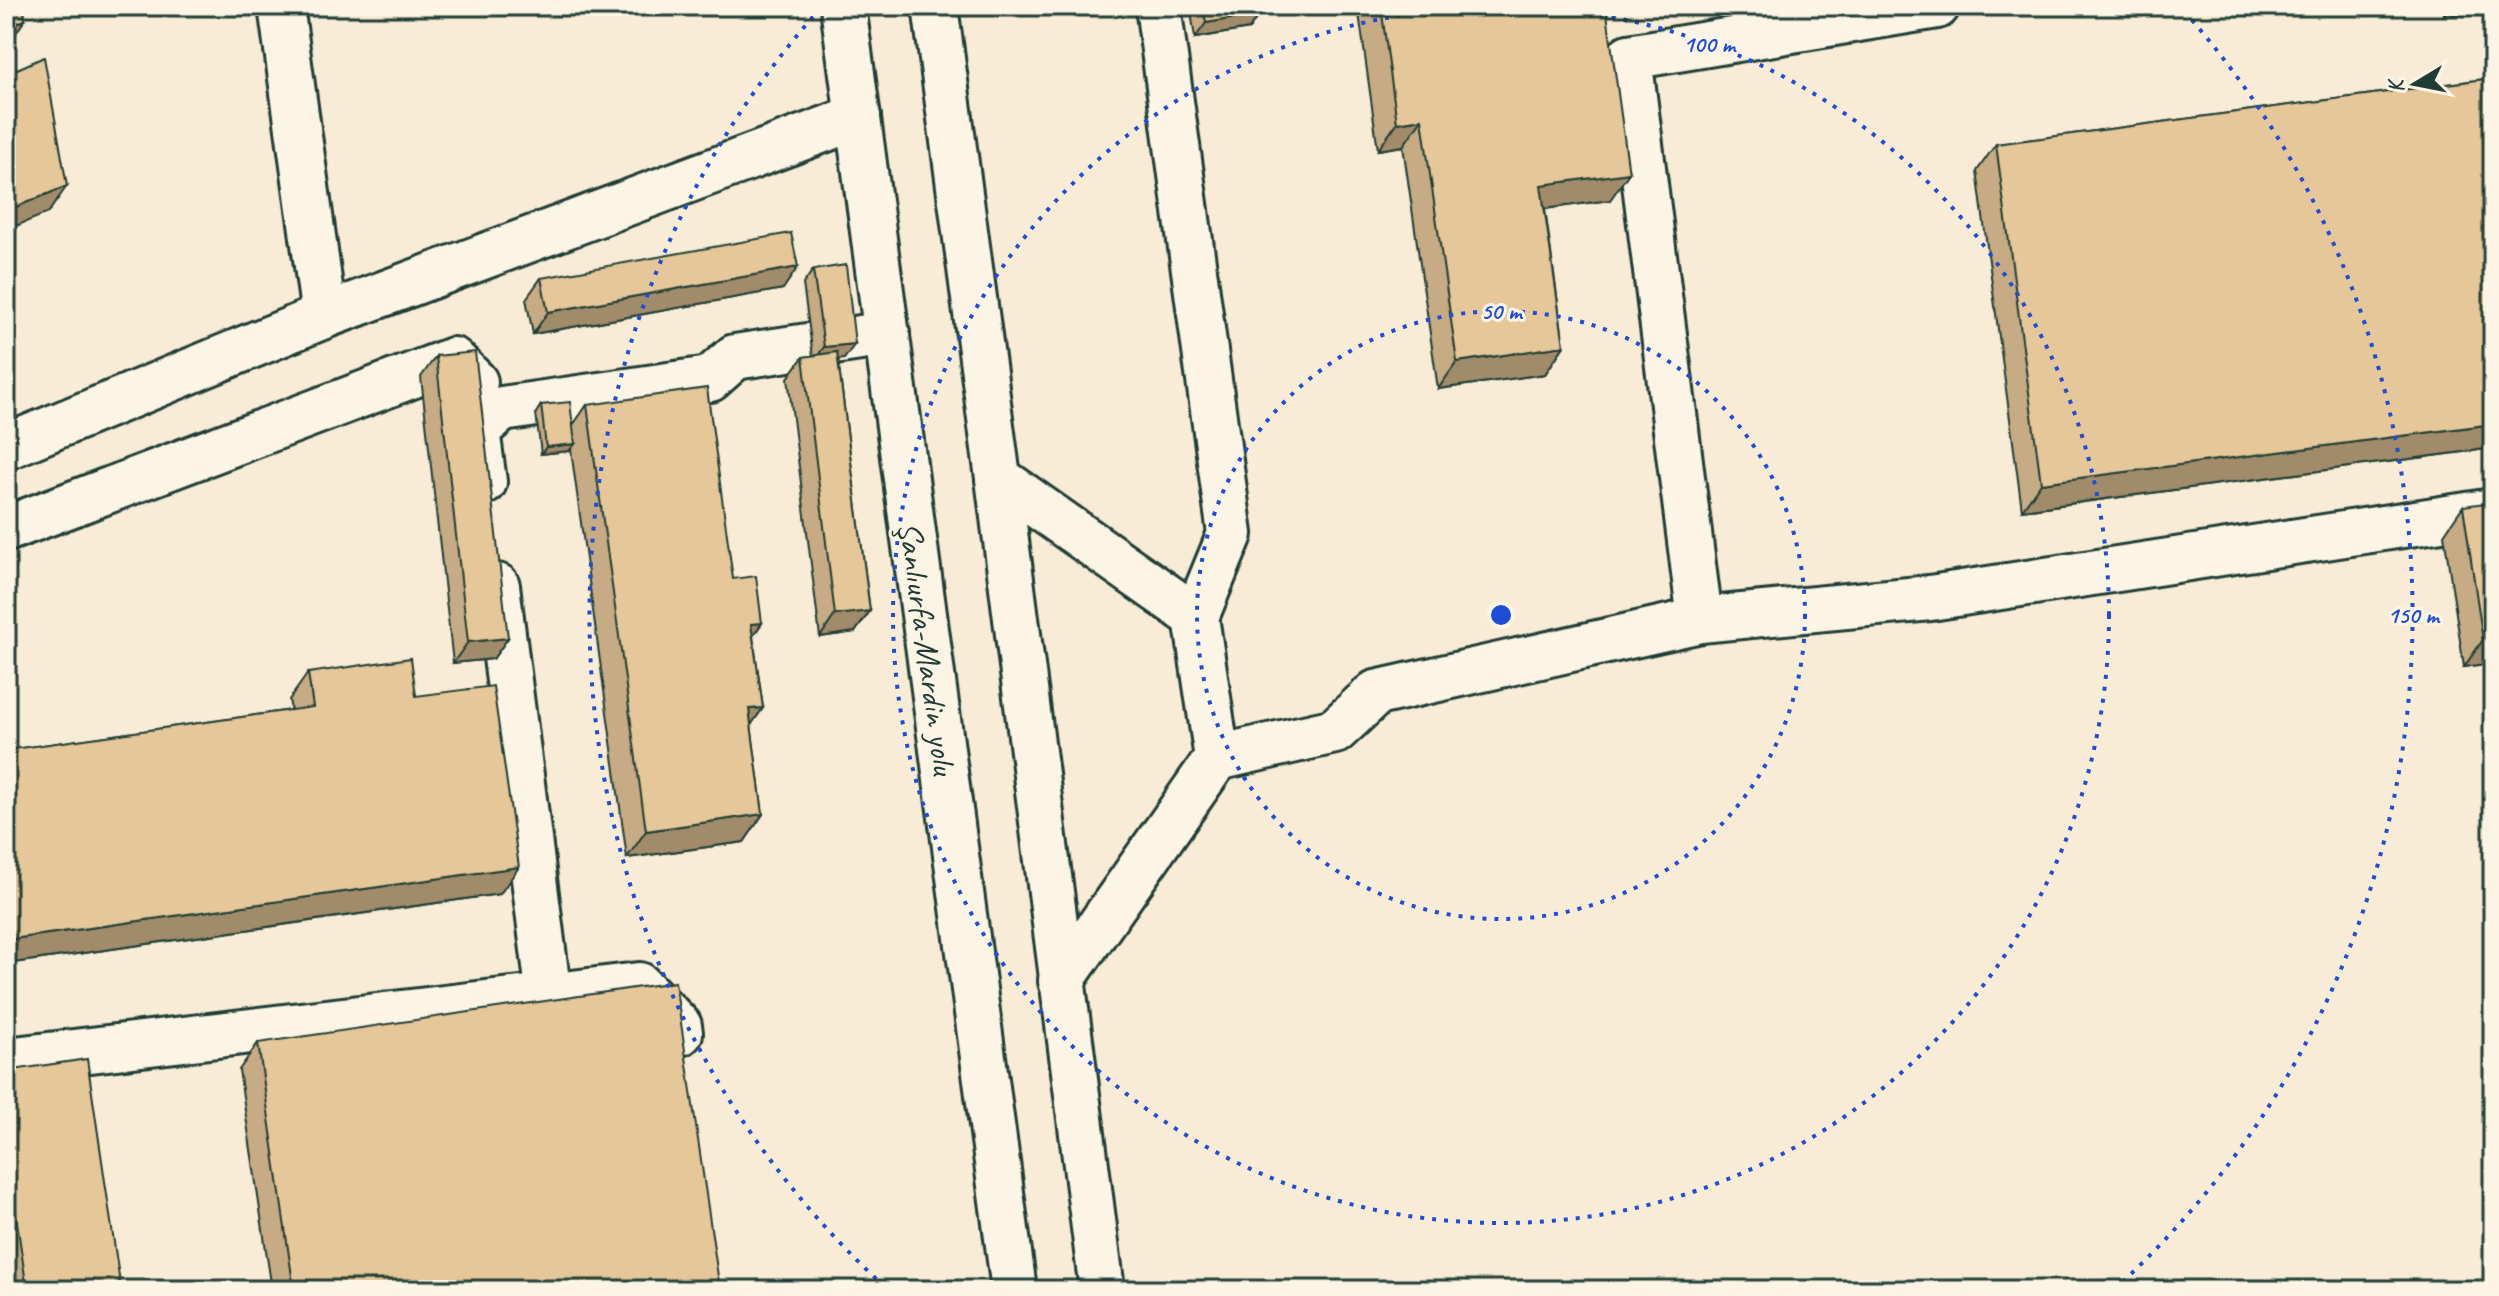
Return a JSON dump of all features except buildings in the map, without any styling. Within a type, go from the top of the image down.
[{"type":"main road","points":[[281,6],[324,316]]},
{"type":"main road","name":"Şanlıurfa-Mardin yolu","points":[[843,6],[1014,1290]]},
{"type":"main road","points":[[935,6],[1102,1290]]},
{"type":"main road","points":[[1158,6],[1230,534],[1196,617],[1217,758]]},
{"type":"main road","points":[[1700,620],[1629,57],[1937,6]]},
{"type":"main road","points":[[6,447],[324,316],[858,117]]},
{"type":"main road","points":[[549,997],[477,430],[502,409],[710,379],[735,357],[887,334]]},
{"type":"main road","points":[[6,529],[453,360],[502,409]]},
{"type":"main road","points":[[998,478],[1196,617]]},
{"type":"main road","points":[[1061,981],[1217,758],[1335,731],[1376,693],[1700,620],[1930,598],[2493,511]]},
{"type":"main road","points":[[6,1060],[639,985],[679,1026],[685,1073]]}]
